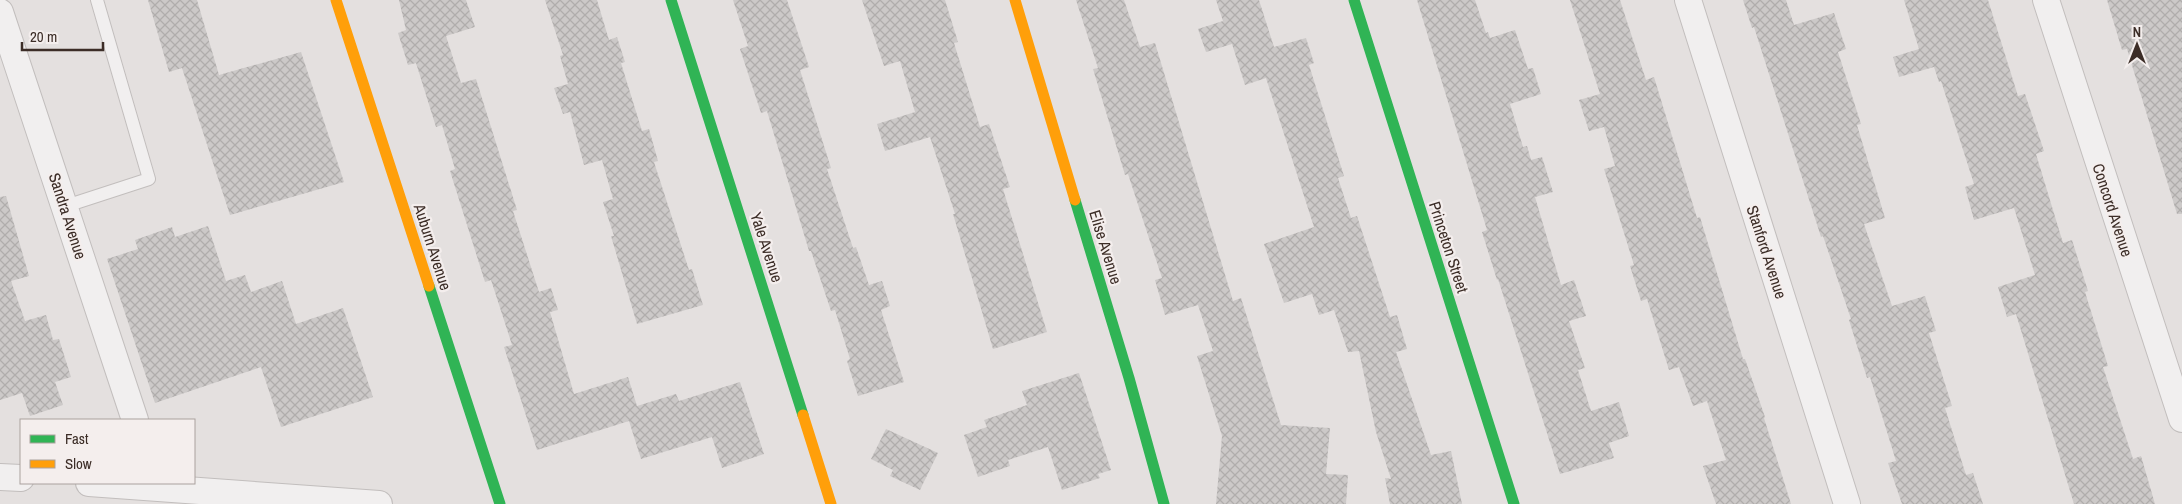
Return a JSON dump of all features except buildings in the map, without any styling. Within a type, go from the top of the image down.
[{"type":"street","name":"Auburn Avenue","points":[[336,0],[500,504]]},
{"type":"street","name":"Yale Avenue","points":[[671,0],[831,504]]},
{"type":"street","name":"Elise Avenue","points":[[1014,0],[1129,378],[1164,504]]},
{"type":"street","name":"Princeton Street","points":[[1354,0],[1514,504]]},
{"type":"street","name":"Stanford Avenue","points":[[1688,0],[1847,504]]},
{"type":"street","name":"Concord Avenue","points":[[2046,0],[2182,419]]},
{"type":"street","name":"Sandra Avenue","points":[[0,12],[66,206],[135,419]]},
{"type":"street","points":[[0,476],[20,478]]},
{"type":"street","points":[[122,484],[156,485],[379,504]]},
{"type":"lane","points":[[66,206],[149,179],[97,0]]},
{"type":"traffic: fast","points":[[671,0],[803,415]]},
{"type":"traffic: fast","points":[[1354,0],[1514,504]]},
{"type":"traffic: fast","points":[[1075,200],[1129,378],[1164,504]]},
{"type":"traffic: fast","points":[[429,286],[500,504]]},
{"type":"traffic: slow","points":[[336,0],[429,286]]},
{"type":"traffic: slow","points":[[1015,0],[1075,200]]},
{"type":"traffic: slow","points":[[803,415],[831,504]]}]
